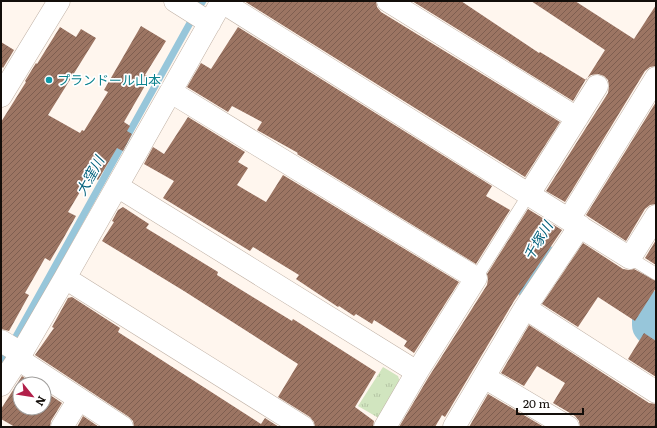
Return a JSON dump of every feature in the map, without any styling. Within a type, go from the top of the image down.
[{"type":"street","points":[[1,96],[59,1]]},
{"type":"street","points":[[175,1],[210,22]]},
{"type":"street","points":[[1,385],[20,356],[65,278],[222,1],[630,258],[656,216]]},
{"type":"street","points":[[388,1],[577,118]]},
{"type":"street","points":[[454,427],[525,308],[656,78]]},
{"type":"street","points":[[529,194],[597,86]]},
{"type":"street","points":[[171,92],[476,278],[417,372],[385,427]]},
{"type":"street","points":[[117,186],[417,372]]},
{"type":"street","points":[[65,278],[303,427]]},
{"type":"street","points":[[525,308],[656,392]]},
{"type":"street","points":[[1,341],[116,425]]},
{"type":"street","points":[[484,376],[568,427]]},
{"type":"street","points":[[62,427],[80,399]]},
{"type":"lane","points":[[476,278],[529,194]]},
{"type":"lane","points":[[630,258],[656,274]]},
{"type":"green space","points":[[383,367],[398,376],[402,388],[382,420],[358,406]]},
{"type":"building","points":[[244,1],[376,1],[377,7],[381,12],[560,122],[525,177]]},
{"type":"building","points":[[412,1],[461,1],[539,53],[540,52],[586,80],[573,101]]},
{"type":"building","points":[[531,1],[575,1],[634,39],[656,5],[656,66],[650,67],[645,71],[565,202],[546,191],[608,93],[608,80],[604,76],[598,74],[591,75],[587,78],[605,50]]},
{"type":"building","points":[[141,26],[166,41],[145,75],[150,77],[124,122],[130,126],[127,131],[132,134],[123,151],[117,148],[98,180],[90,175],[68,212],[76,216],[63,239],[50,261],[45,258],[25,293],[29,295],[9,331],[1,329],[1,122],[36,63],[37,64],[60,27],[76,37],[81,29],[96,38],[48,115],[80,133],[82,130],[84,131],[108,92],[104,90]]},
{"type":"building","points":[[238,27],[492,186],[486,196],[510,210],[476,264],[297,154],[298,153],[257,130],[262,122],[232,106],[228,112],[187,87],[201,63],[211,69]]},
{"type":"building","points":[[1,42],[14,50],[3,68],[1,66]]},
{"type":"building","points":[[656,102],[656,204],[650,205],[645,209],[626,241],[586,215]]},
{"type":"building","points":[[188,117],[245,152],[238,162],[248,168],[237,185],[266,202],[283,175],[459,282],[414,353],[404,346],[407,341],[374,320],[372,324],[356,314],[354,316],[339,306],[338,307],[296,279],[299,275],[253,247],[250,251],[163,198],[174,181],[144,164],[153,147],[164,154]]},
{"type":"building","points":[[123,207],[149,224],[146,228],[218,272],[217,275],[292,321],[293,319],[376,372],[355,407],[374,421],[373,427],[315,427],[314,422],[310,417],[278,397],[298,364],[184,291],[102,241],[114,222],[112,221],[118,210]]},
{"type":"building","points":[[528,209],[562,230],[514,301],[445,417],[442,415],[435,427],[399,427],[487,285],[487,274]]},
{"type":"building","points":[[656,240],[656,265],[645,258]]},
{"type":"building","points":[[583,243],[623,269],[634,269],[656,281],[656,288],[635,321],[598,297],[578,327],[542,304]]},
{"type":"building","points":[[72,297],[120,328],[118,332],[261,424],[265,418],[279,427],[134,427],[133,421],[129,417],[35,355],[54,328],[52,327],[68,298]]},
{"type":"building","points":[[529,325],[649,403],[656,404],[656,427],[580,427],[579,421],[575,416],[553,403],[565,383],[537,366],[524,386],[501,373]]},
{"type":"building","points":[[644,333],[656,341],[656,377],[628,359]]},
{"type":"building","points":[[12,392],[12,416],[52,416],[52,396],[62,403],[51,421],[50,427],[15,427],[1,419],[1,409]]},
{"type":"building","points":[[488,394],[544,427],[469,427]]},
{"type":"building","points":[[83,416],[99,427],[77,427]]},
{"type":"waterway","name":"大窪川","points":[[198,9],[203,1]]},
{"type":"waterway","name":"大窪川","points":[[13,342],[190,23]]},
{"type":"waterway","name":"千塚川","points":[[522,293],[549,249]]},
{"type":"waterway","points":[[656,311],[652,317],[652,325],[656,329]]},
{"type":"waterway","name":"大窪川","points":[[1,364],[6,355]]},
{"type":"place","name":"プランドール山本","points":[[49,80]]}]
